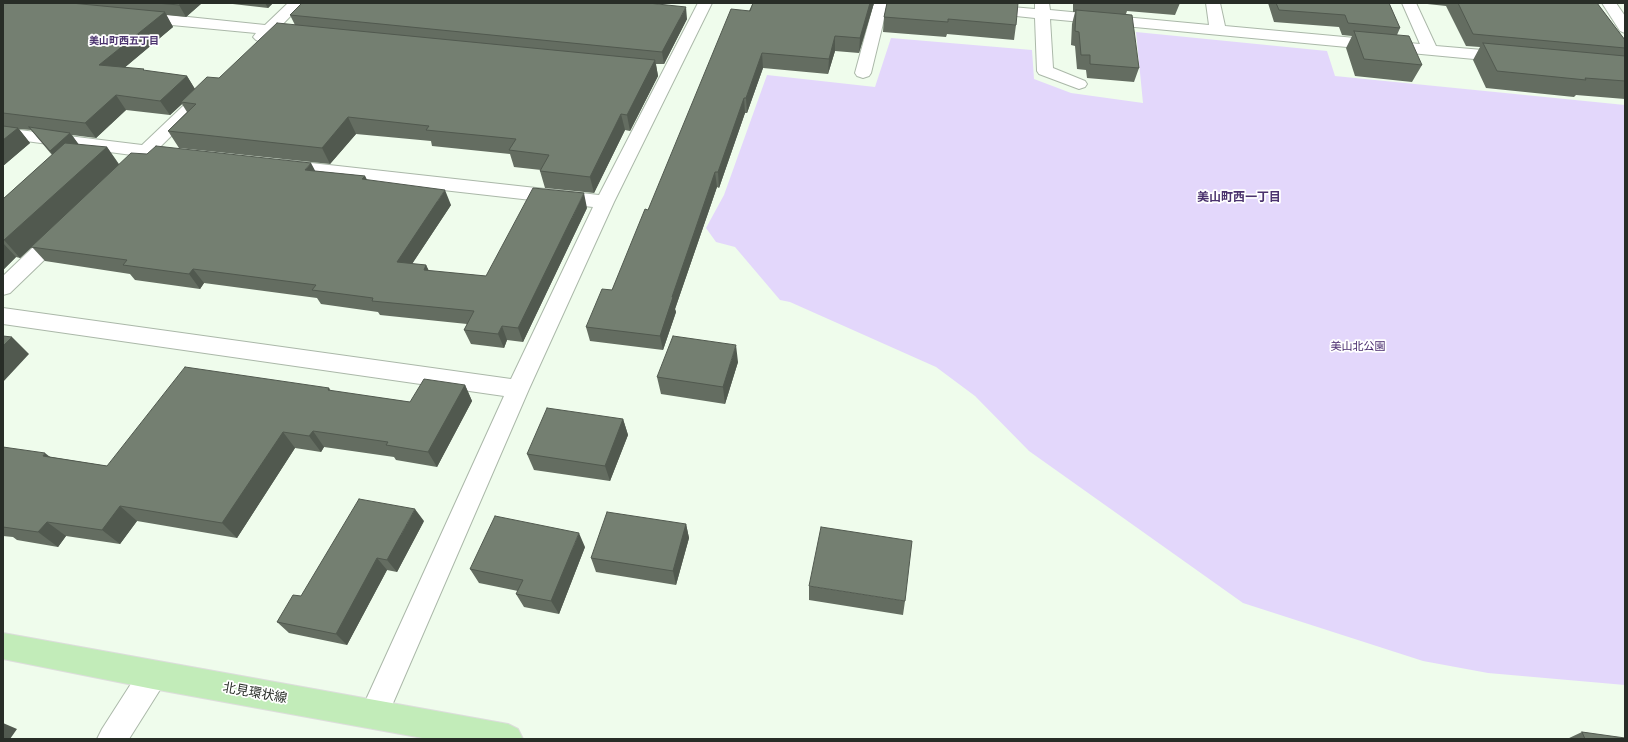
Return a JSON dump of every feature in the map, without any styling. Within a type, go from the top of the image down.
[{"type":"main road","name":"北見環状線","points":[[3,646],[153,675],[508,739]]},
{"type":"street","points":[[252,47],[296,3]]},
{"type":"street","points":[[374,714],[518,389],[605,202],[662,70],[705,3]]},
{"type":"street","points":[[863,73],[881,3]]},
{"type":"street","points":[[1213,3],[1218,30]]},
{"type":"street","points":[[1409,3],[1430,50]]},
{"type":"street","points":[[1609,3],[1625,28]]},
{"type":"street","points":[[974,8],[1042,8],[1218,30],[1524,58]]},
{"type":"street","points":[[1042,8],[1045,71],[1079,84]]},
{"type":"street","points":[[128,16],[316,35]]},
{"type":"street","points":[[129,168],[218,80]]},
{"type":"street","points":[[3,133],[193,156]]},
{"type":"street","points":[[265,164],[605,202]]},
{"type":"street","points":[[3,288],[72,222]]},
{"type":"street","points":[[3,316],[518,389]]},
{"type":"street","points":[[112,739],[153,675]]},
{"type":"green space","name":"美山北公園","points":[[1136,32],[1327,51],[1335,76],[1625,105],[1625,685],[1488,673],[1423,661],[1243,603],[1029,451],[975,396],[936,367],[790,302],[780,300],[735,247],[716,242],[706,228],[724,195],[767,75],[875,87],[891,38],[1032,50],[1034,79],[1071,93],[1143,103]]},
{"type":"building","points":[[3,3],[71,3],[165,12],[99,65],[144,69],[143,70],[187,76],[160,101],[116,95],[85,123],[3,113]]},
{"type":"building","points":[[156,3],[182,3],[179,5]]},
{"type":"building","points":[[302,3],[648,3],[686,7],[662,52],[290,15]]},
{"type":"building","points":[[753,3],[870,3],[860,38],[835,36],[829,59],[762,53],[746,98],[744,98],[718,172],[715,172],[660,336],[586,327],[602,289],[612,290],[645,209],[648,210],[731,9],[750,11]]},
{"type":"building","points":[[887,3],[1018,3],[1016,25],[948,19],[948,22],[884,17]]},
{"type":"building","points":[[1276,3],[1389,3],[1400,28],[1348,23],[1345,15],[1279,10]]},
{"type":"building","points":[[1458,3],[1597,3],[1625,40],[1625,48],[1473,34]]},
{"type":"building","points":[[1076,10],[1132,15],[1139,68],[1090,64],[1090,55],[1081,55],[1079,32],[1075,31]]},
{"type":"building","points":[[277,23],[655,60],[627,115],[621,114],[590,177],[540,171],[549,155],[509,150],[516,139],[426,130],[429,126],[348,117],[322,148],[168,131],[196,104],[181,102],[207,77],[219,78]]},
{"type":"building","points":[[1354,31],[1409,36],[1422,65],[1364,59]]},
{"type":"building","points":[[1483,43],[1625,56],[1625,81],[1585,78],[1586,80],[1497,71]]},
{"type":"building","points":[[3,126],[18,128],[3,140]]},
{"type":"building","points":[[29,127],[70,133],[50,151]]},
{"type":"building","points":[[65,143],[107,147],[3,240],[3,199]]},
{"type":"building","points":[[156,146],[311,163],[305,170],[365,176],[362,179],[445,190],[397,262],[426,265],[424,270],[486,276],[533,188],[584,193],[518,328],[502,326],[498,334],[464,330],[474,311],[372,301],[373,298],[312,290],[316,285],[193,269],[189,274],[123,265],[127,260],[31,247],[131,153],[147,154]]},
{"type":"building","points":[[3,336],[12,337],[3,346]]},
{"type":"building","points":[[673,336],[736,345],[723,387],[657,377]]},
{"type":"building","points":[[185,367],[329,388],[328,390],[410,402],[424,379],[465,385],[428,452],[386,445],[388,442],[313,431],[309,436],[283,432],[222,523],[120,506],[102,530],[47,522],[38,532],[3,527],[3,447],[45,453],[43,456],[107,466]]},
{"type":"building","points":[[547,408],[623,419],[605,466],[527,454]]},
{"type":"building","points":[[359,499],[415,509],[387,560],[377,558],[336,634],[277,622],[293,595],[301,596]]},
{"type":"building","points":[[607,512],[686,524],[673,571],[591,558]]},
{"type":"building","points":[[495,516],[579,533],[551,601],[516,594],[523,580],[470,569]]},
{"type":"building","points":[[821,527],[912,541],[905,601],[809,586]]},
{"type":"building","points":[[1582,732],[1625,738],[1625,739],[1585,739]]},
{"type":"district","name":"美山町西五丁目","points":[[124,41]]},
{"type":"district","name":"美山町西一丁目","points":[[1239,197]]}]
